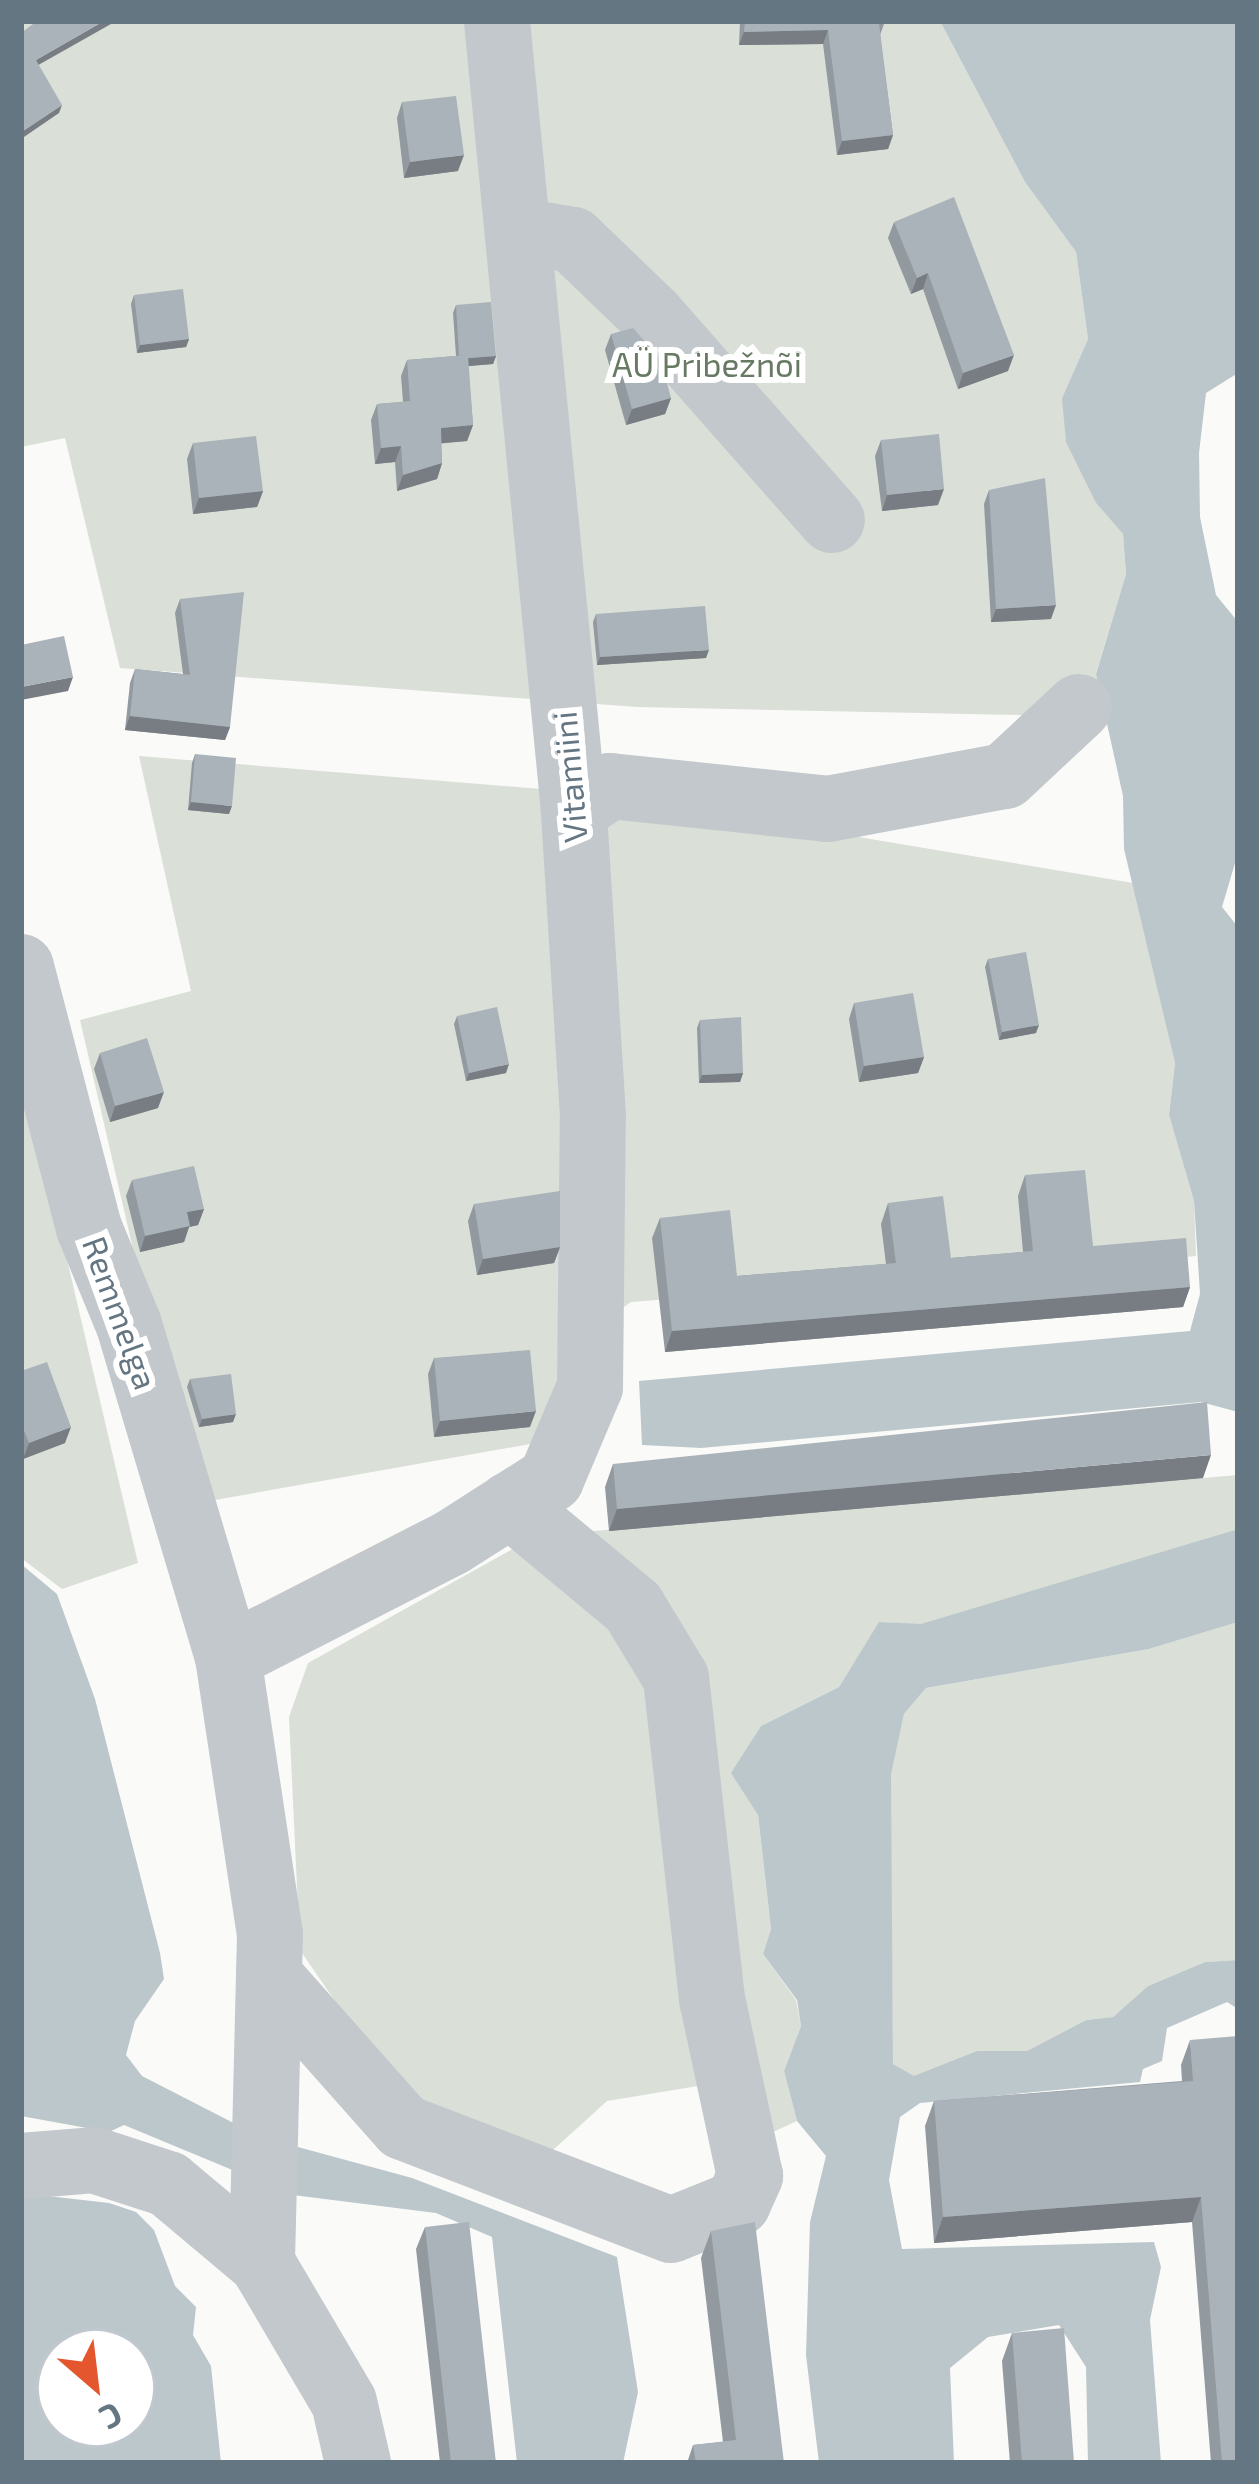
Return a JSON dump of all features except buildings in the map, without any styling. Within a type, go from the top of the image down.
[{"type":"street","name":"Vitamiini","points":[[228,1657],[551,1479],[590,1387],[592,1116],[574,811],[497,21]]},
{"type":"street","points":[[521,231],[573,240],[652,316],[832,520]]},
{"type":"street","points":[[574,811],[610,786],[828,809],[1005,776],[1079,707]]},
{"type":"street","name":"Remmelga","points":[[21,967],[89,1228],[130,1325],[228,1657],[271,1934],[263,2235]]},
{"type":"street","points":[[269,1976],[403,2127],[671,2230],[738,2203],[750,2176],[712,1999],[676,1678],[633,1607],[510,1505]]},
{"type":"street","points":[[21,2166],[94,2160],[168,2184],[263,2235],[344,2402],[358,2463]]},
{"type":"green space","name":"AÜ Pribežnõi","points":[[21,21],[940,21],[1025,182],[1076,252],[1088,339],[1062,398],[1096,503],[1123,534],[1126,574],[1096,673],[1107,717],[637,707],[120,668],[65,438],[21,447]]},
{"type":"green space","points":[[139,756],[602,794],[1133,883],[1175,1063],[1169,1115],[1194,1201],[1196,1256],[631,1302],[563,1349],[547,1441],[192,1504],[80,1020],[191,991]]},
{"type":"green space","points":[[21,1063],[138,1563],[62,1589],[21,1558]]},
{"type":"green space","points":[[1238,1475],[1238,1529],[920,1625],[880,1622],[839,1687],[761,1726],[732,1773],[758,1815],[771,1929],[763,1954],[796,2000],[801,2026],[784,2071],[797,2121],[760,2138],[740,2079],[607,2101],[531,2170],[433,2144],[300,1950],[289,1717],[308,1663],[536,1536]]},
{"type":"green space","points":[[1238,1622],[1238,1960],[1205,1962],[1148,1986],[1113,2017],[1086,2020],[1027,2051],[977,2051],[915,2077],[893,2064],[890,1774],[904,1714],[926,1688],[1149,1649]]},
{"type":"shaded area","points":[[940,21],[1238,21],[1238,373],[1206,393],[1199,453],[1200,517],[1216,595],[1238,622],[1238,853],[1222,907],[1238,927],[1238,1412],[1201,1402],[701,1448],[642,1445],[639,1381],[1190,1331],[1200,1294],[1194,1201],[1169,1115],[1175,1063],[1124,849],[1123,796],[1096,674],[1126,574],[1123,534],[1096,503],[1066,442],[1062,398],[1088,339],[1076,252],[1025,182]]},
{"type":"shaded area","points":[[1238,1529],[1238,1622],[1149,1649],[926,1688],[904,1714],[891,1774],[893,2064],[914,2076],[977,2051],[1027,2051],[1086,2020],[1113,2017],[1148,1986],[1205,1962],[1238,1960],[1238,2009],[1227,2002],[1167,2028],[1162,2061],[1143,2069],[1140,2082],[920,2103],[900,2117],[889,2180],[902,2249],[1154,2242],[1161,2267],[1150,2320],[1161,2463],[1088,2463],[1086,2367],[1059,2325],[988,2337],[950,2368],[954,2463],[819,2463],[806,2355],[810,2222],[826,2156],[797,2121],[784,2071],[801,2026],[797,2000],[763,1954],[771,1929],[758,1815],[731,1773],[761,1726],[839,1687],[879,1622],[921,1624]]},
{"type":"shaded area","points":[[21,1564],[57,1594],[95,1699],[160,1953],[164,1979],[135,2021],[126,2055],[142,2076],[261,2137],[412,2178],[617,2257],[638,2392],[623,2463],[517,2463],[492,2237],[436,2213],[293,2195],[124,2125],[109,2132],[21,2116]]},
{"type":"shaded area","points":[[21,2193],[109,2203],[136,2212],[154,2230],[175,2286],[196,2307],[193,2335],[211,2366],[221,2463],[21,2463]]}]
